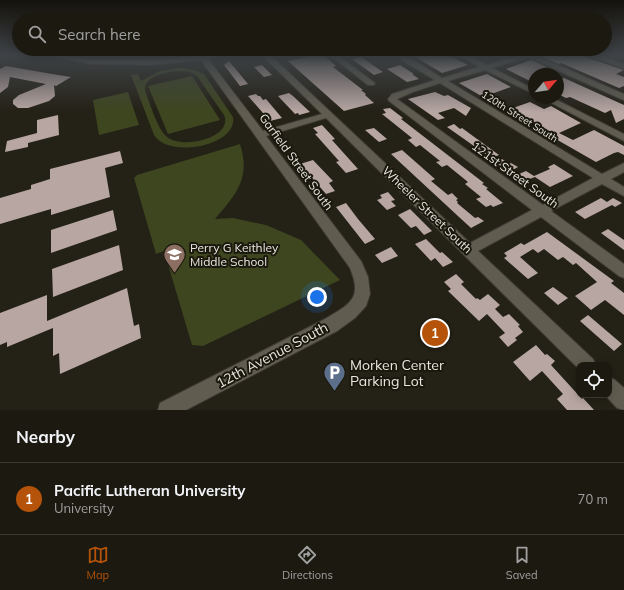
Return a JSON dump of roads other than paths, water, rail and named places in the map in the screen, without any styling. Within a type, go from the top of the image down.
[{"type":"street","name":"Garfield Street South","points":[[215,74],[356,266],[364,288]]},
{"type":"street","name":"Wheeler Street South","points":[[286,74],[584,362]]},
{"type":"street","points":[[359,74],[371,83]]},
{"type":"street","name":"120th Street South","points":[[431,74],[624,192]]},
{"type":"street","points":[[442,81],[465,74]]},
{"type":"street","points":[[498,74],[528,89]]},
{"type":"street","points":[[572,74],[624,97]]},
{"type":"street","name":"121st Street South","points":[[442,81],[401,93],[393,98],[397,104],[624,272]]},
{"type":"street","points":[[558,104],[624,138]]},
{"type":"street","points":[[260,135],[328,115]]},
{"type":"street","points":[[468,250],[624,167]]},
{"type":"street","name":"12th Avenue South","points":[[167,410],[344,317],[358,306],[362,299],[364,288]]},
{"type":"street","points":[[612,389],[624,400]]},
{"type":"place","name":"Perry G Keithley Middle School","points":[[175,274]]},
{"type":"place","name":"Pacific Lutheran University","points":[[435,333]]},
{"type":"place","name":"Morken Center Parking Lot","points":[[335,392]]}]
